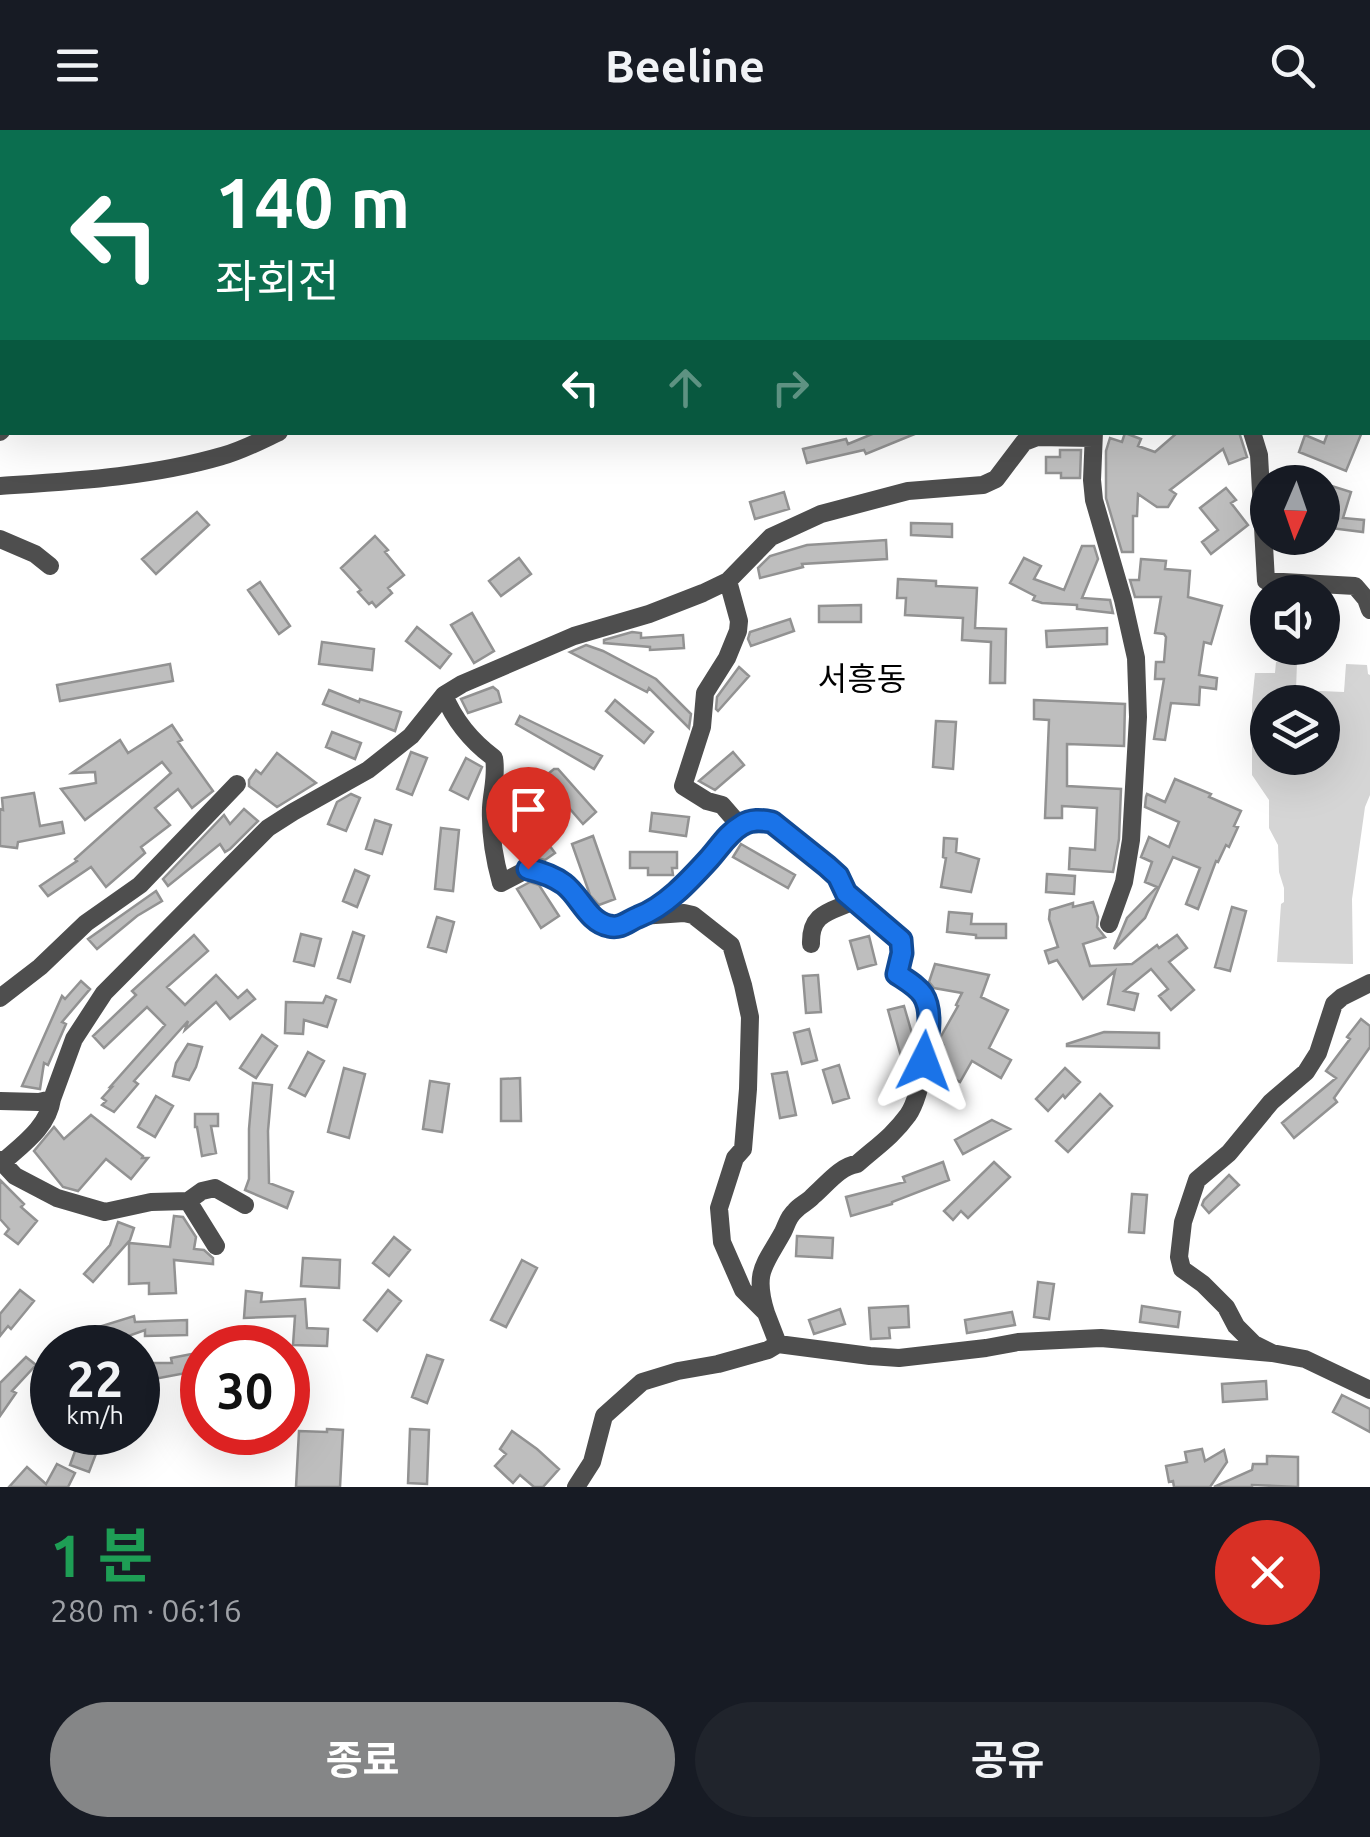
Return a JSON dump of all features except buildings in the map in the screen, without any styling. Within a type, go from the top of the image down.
[{"type":"street","points":[[0,486],[98,480],[192,464],[226,456],[272,435]]},
{"type":"street","points":[[245,1205],[215,1188],[188,1201],[151,1202],[105,1212],[57,1198],[15,1176],[1,1161],[33,1135],[50,1113],[74,1039],[104,993],[268,828],[368,770],[411,736],[444,695],[462,684],[574,636],[649,614],[728,581],[771,537],[822,514],[908,491],[983,485],[996,479],[1024,442],[1037,436],[1093,435],[1094,500],[1136,658],[1138,717],[1132,840],[1124,882],[1109,924]]},
{"type":"street","points":[[1253,435],[1258,455],[1266,581],[1354,586],[1366,598],[1370,610]]},
{"type":"street","points":[[0,540],[35,554],[50,566]]},
{"type":"street","points":[[728,581],[738,631],[705,693],[702,727],[684,786],[722,806],[734,820],[772,822],[838,876],[846,893],[901,940],[897,974],[926,998],[929,1032],[915,1104],[888,1140],[828,1181],[787,1220],[766,1257],[762,1301],[778,1344]]},
{"type":"street","points":[[444,695],[461,727],[494,758],[492,836],[501,883],[528,869],[542,872],[564,884],[594,918],[608,926],[624,925],[640,916],[684,912],[731,945],[750,1017],[743,1149],[735,1158],[719,1208],[725,1253],[743,1290],[766,1313]]},
{"type":"street","points":[[0,998],[86,923],[140,885],[237,784]]},
{"type":"street","points":[[648,916],[688,882],[734,830],[746,822]]},
{"type":"street","points":[[811,944],[812,926],[817,919],[856,900]]},
{"type":"street","points":[[1272,1353],[1254,1344],[1236,1326],[1226,1307],[1182,1269],[1179,1250],[1183,1222],[1197,1180],[1229,1153],[1270,1102],[1306,1072],[1318,1053],[1334,1004],[1370,983]]},
{"type":"street","points":[[0,1101],[52,1099]]},
{"type":"street","points":[[188,1201],[216,1246]]},
{"type":"street","points":[[576,1487],[592,1462],[604,1416],[642,1382],[718,1364],[778,1344],[899,1358],[1018,1342],[1100,1338],[1305,1358],[1370,1390]]},
{"type":"shaded area","points":[[1346,664],[1367,665],[1370,795],[1352,899],[1353,964],[1277,962],[1284,888],[1278,845],[1269,828],[1269,800],[1252,775],[1340,775],[1340,692],[1344,692]]},
{"type":"shaded area","points":[[1276,665],[1297,665],[1296,685],[1254,685],[1255,673],[1275,673]]},
{"type":"district","name":"서흥동","points":[[862,679]]},
{"type":"route","points":[[528,869],[564,884],[594,918],[608,926],[624,925],[648,916],[688,882],[734,830],[746,822],[772,822],[838,876],[846,893],[901,940],[897,974],[926,998],[929,1032],[924,1061]]}]
